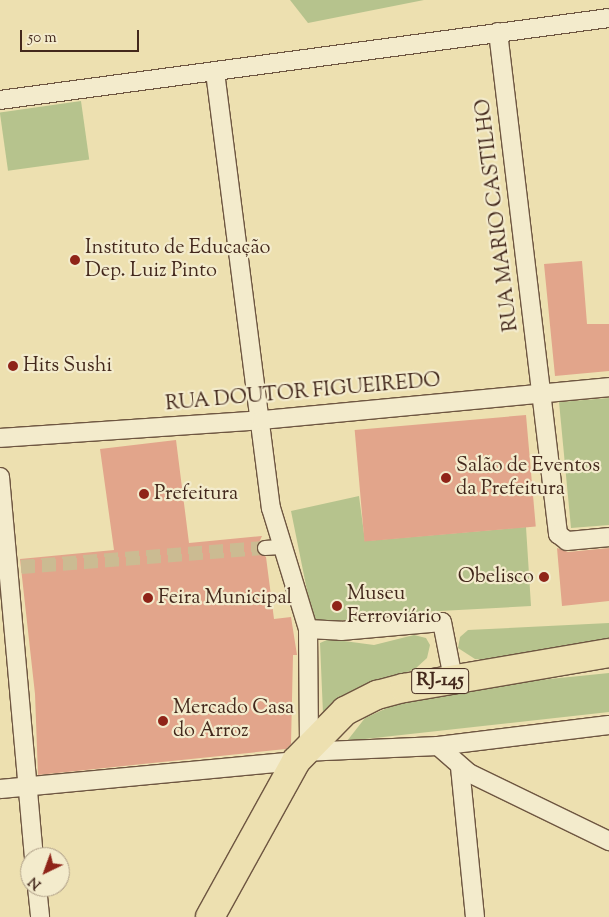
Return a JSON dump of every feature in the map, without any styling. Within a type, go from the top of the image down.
[{"type":"main road","name":"RJ-145","points":[[210,917],[302,752],[345,711],[377,695],[453,678],[609,653]]},
{"type":"street","points":[[0,100],[609,18]]},
{"type":"street","name":"RUA MARIO CASTILHO","points":[[498,32],[558,534],[567,541],[609,538]]},
{"type":"street","points":[[214,72],[262,420],[271,508],[272,547],[308,629],[302,752]]},
{"type":"street","name":"RUA DOUTOR FIGUEIREDO","points":[[0,438],[262,420],[609,387]]},
{"type":"street","points":[[0,477],[15,567],[7,622],[28,786],[33,847]]},
{"type":"street","points":[[308,629],[341,631],[442,622],[453,678]]},
{"type":"street","points":[[0,789],[302,752],[438,746],[609,725]]},
{"type":"street","points":[[438,746],[460,767],[609,841]]},
{"type":"street","points":[[460,767],[475,917]]},
{"type":"street","points":[[38,897],[40,917]]},
{"type":"green space","points":[[290,0],[424,0],[308,23]]},
{"type":"green space","points":[[81,101],[89,159],[8,171],[0,112]]},
{"type":"green space","points":[[609,398],[609,525],[571,528],[559,402]]},
{"type":"green space","points":[[359,496],[365,541],[526,527],[531,606],[384,614],[314,625],[291,511]]},
{"type":"green space","points":[[609,623],[609,647],[489,660],[475,659],[458,648],[460,637],[468,630]]},
{"type":"green space","points":[[414,635],[426,638],[430,645],[427,658],[415,669],[349,695],[323,714],[320,643],[329,639],[374,645]]},
{"type":"green space","points":[[609,673],[609,712],[347,741],[365,718],[409,698],[452,689]]},
{"type":"building","points":[[582,261],[587,324],[609,324],[609,371],[555,376],[544,264]]},
{"type":"building","name":"Salão de Eventos da Prefeitura","points":[[526,415],[536,527],[364,542],[355,430]]},
{"type":"building","points":[[176,440],[189,543],[262,536],[256,549],[266,557],[274,619],[291,617],[297,655],[293,655],[291,744],[286,749],[38,775],[35,694],[20,559],[114,550],[100,449]]},
{"type":"building","points":[[557,548],[568,552],[609,548],[609,601],[562,606]]},
{"type":"tunnel","points":[[21,567],[265,548]]},
{"type":"place","name":"Instituto de Educação Dep. Luiz Pinto","points":[[75,260]]},
{"type":"place","name":"Hits Sushi","points":[[13,366]]},
{"type":"place","name":"Salão de Eventos da Prefeitura","points":[[446,478]]},
{"type":"place","name":"Prefeitura","points":[[144,494]]},
{"type":"place","name":"Obelisco","points":[[544,577]]},
{"type":"place","name":"Feira Municipal","points":[[148,598]]},
{"type":"place","name":"Museu Ferroviário","points":[[337,606]]},
{"type":"place","name":"Mercado Casa do Arroz","points":[[163,721]]}]
